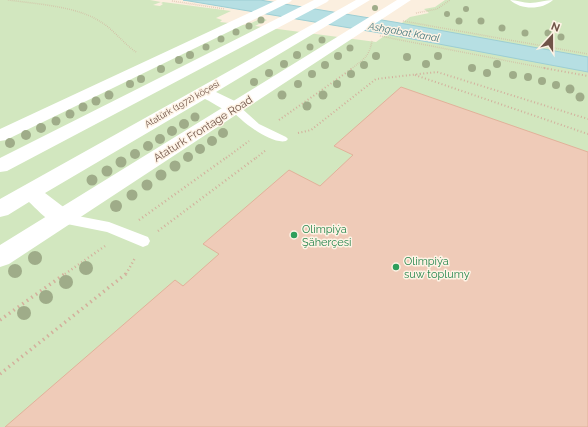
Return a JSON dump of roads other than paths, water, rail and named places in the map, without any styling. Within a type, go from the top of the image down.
[{"type":"main road","points":[[0,136],[286,0]]},
{"type":"main road","points":[[0,166],[323,0]]},
{"type":"main road","name":"Ataturk Frontage Road","points":[[0,257],[348,38],[405,0]]},
{"type":"main road","name":"Atatürk (1972) köçesi","points":[[0,208],[360,3]]},
{"type":"main road","points":[[204,92],[235,108]]},
{"type":"main road","points":[[30,192],[62,218]]},
{"type":"lane","points":[[514,0],[521,3],[535,5],[549,0]]},
{"type":"lane","points":[[235,108],[255,126],[282,139]]},
{"type":"lane","points":[[62,218],[109,227],[143,242]]},
{"type":"water","name":"Ashgabat Kanal","points":[[183,0],[260,0],[394,22],[588,57],[588,72],[380,33]]},
{"type":"place","name":"Olimpiýa Şäherçesi","points":[[294,235]]},
{"type":"place","name":"Olimpiýa suw toplumy","points":[[396,267]]}]
